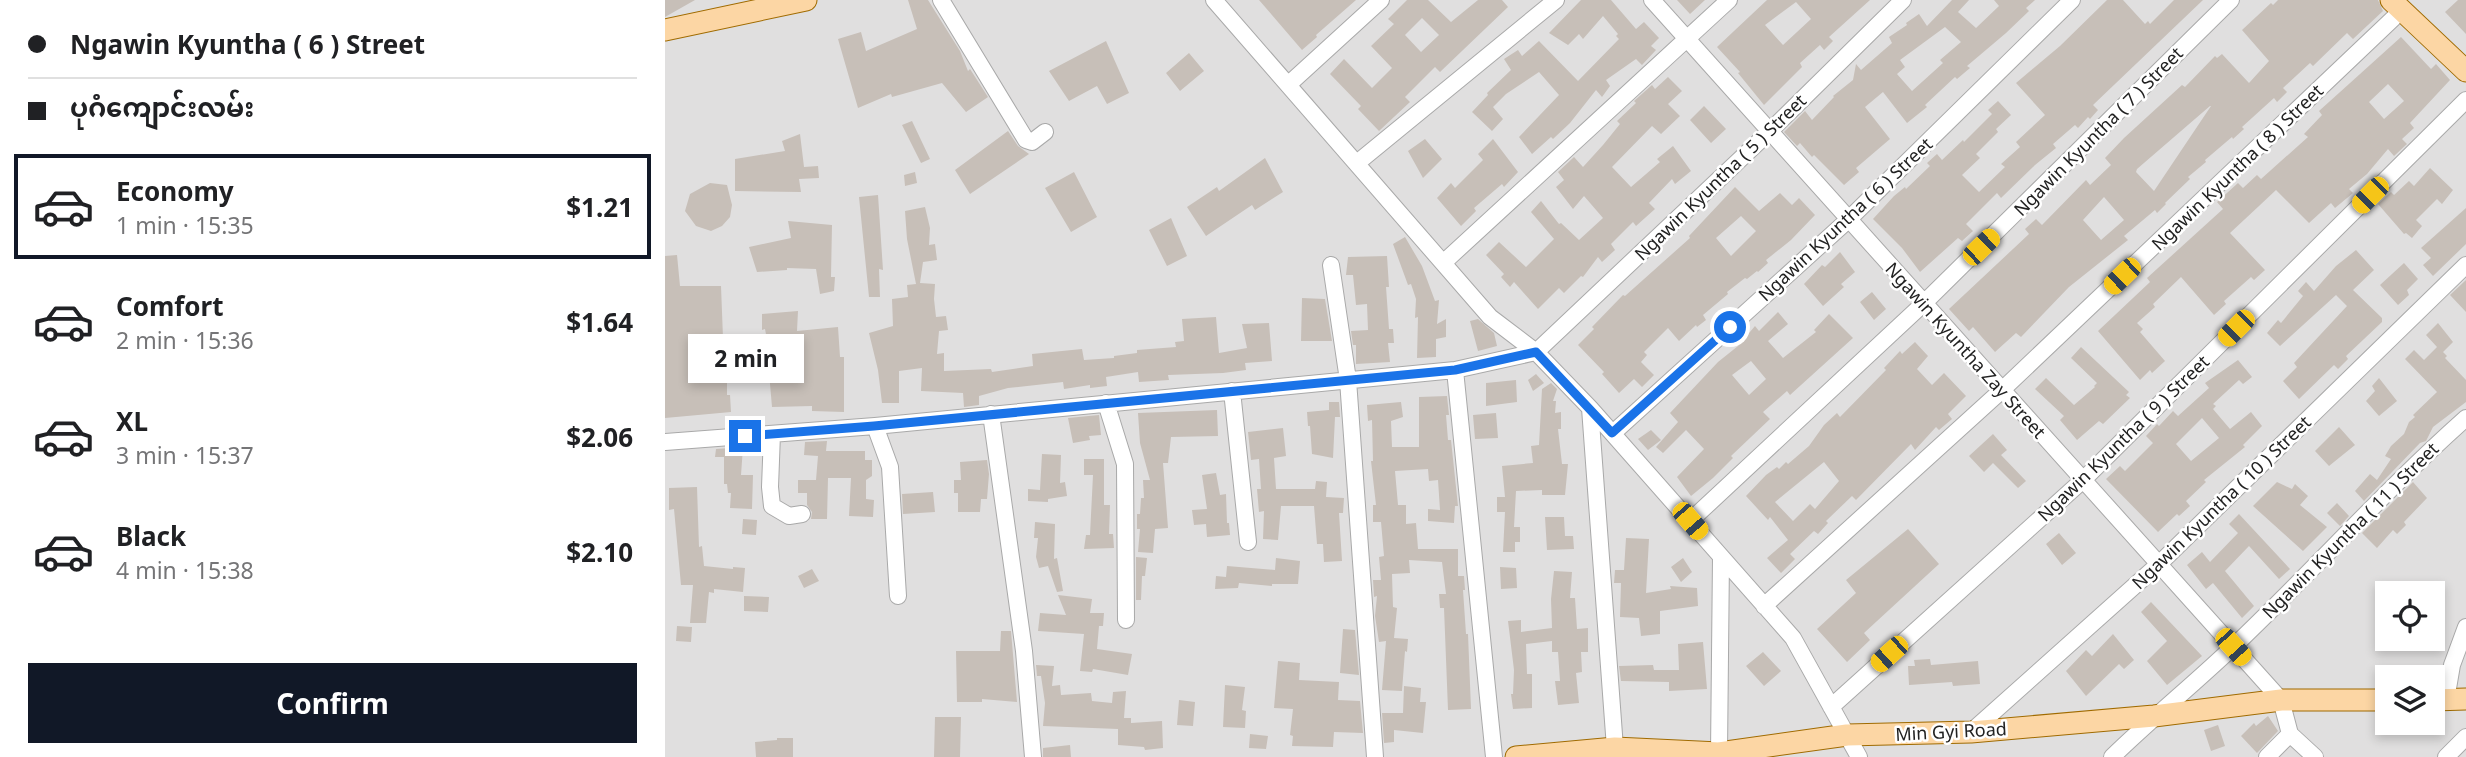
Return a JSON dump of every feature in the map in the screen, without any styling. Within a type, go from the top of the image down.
[{"type":"main road","points":[[665,30],[806,0]]},
{"type":"main road","points":[[2396,6],[2465,67]]},
{"type":"main road","name":"Min Gyi Road","points":[[1516,757],[1615,748],[1719,753],[1847,735],[1971,732],[2154,716],[2281,699],[2375,700]]},
{"type":"street","points":[[941,0],[1025,141],[1032,142],[1045,132]]},
{"type":"street","points":[[1214,0],[1490,317],[1536,352],[1590,408],[1793,638],[1859,757]]},
{"type":"street","points":[[1289,84],[1381,0]]},
{"type":"street","points":[[1357,163],[1556,0]]},
{"type":"street","name":"Ngawin Kyuntha Zay Street","points":[[1652,0],[2281,699]]},
{"type":"street","points":[[1443,263],[1729,0]]},
{"type":"street","name":"Ngawin Kyuntha ( 5 ) Street","points":[[1536,352],[1769,132],[1903,0]]},
{"type":"street","name":"Ngawin Kyuntha ( 6 ) Street","points":[[1612,433],[1848,220],[2072,0]]},
{"type":"street","name":"Ngawin Kyuntha ( 7 ) Street","points":[[1690,521],[1923,303],[2231,0]]},
{"type":"street","name":"Ngawin Kyuntha ( 8 ) Street","points":[[1764,606],[2002,390],[2396,6]]},
{"type":"street","name":"Ngawin Kyuntha ( 9 ) Street","points":[[1831,707],[2083,480],[2466,100]]},
{"type":"street","points":[[1331,265],[1348,380],[1375,757]]},
{"type":"street","name":"Ngawin Kyuntha ( 10 ) Street","points":[[1971,732],[2159,564],[2466,265]]},
{"type":"street","points":[[665,442],[874,426],[1455,370],[1536,352]]},
{"type":"street","points":[[1455,370],[1494,757]]},
{"type":"street","points":[[1231,391],[1248,542]]},
{"type":"street","points":[[1106,403],[1125,464],[1126,620]]},
{"type":"street","points":[[1590,408],[1615,748]]},
{"type":"street","points":[[991,414],[1024,651],[1033,757]]},
{"type":"street","name":"Ngawin Kyuntha ( 11 ) Street","points":[[2112,757],[2233,647],[2428,452],[2466,418]]},
{"type":"street","points":[[874,426],[890,467],[898,596]]},
{"type":"street","points":[[772,433],[772,506],[789,516],[802,514]]},
{"type":"street","points":[[1719,753],[1721,557]]},
{"type":"street","points":[[2448,700],[2452,665],[2466,627]]},
{"type":"street","points":[[2281,699],[2290,734],[2315,757]]},
{"type":"street","points":[[2267,757],[2290,734]]},
{"type":"street","points":[[2446,757],[2466,737]]},
{"type":"shaded area","points":[[665,0],[2466,0],[2466,757],[665,757]]},
{"type":"building","points":[[665,0],[695,0],[665,17]]},
{"type":"building","points":[[908,0],[928,0],[960,51],[968,71],[970,69],[988,97],[966,112],[942,83],[892,97],[891,94],[858,108],[838,39],[861,32],[866,51],[917,29]]},
{"type":"building","points":[[1259,0],[1356,0],[1302,50]]},
{"type":"building","points":[[1407,0],[1428,0],[1451,22],[1478,0],[1502,0],[1508,7],[1440,72],[1435,67],[1405,97],[1410,102],[1379,131],[1358,109],[1361,106],[1330,74],[1344,59],[1372,88],[1392,68],[1371,46],[1394,24],[1388,19]],"holes":[[[1422,18],[1439,35],[1421,52],[1405,35]]]},
{"type":"building","points":[[1581,0],[1611,0],[1636,29],[1644,22],[1659,38],[1651,46],[1656,50],[1642,65],[1636,59],[1606,80],[1610,86],[1602,97],[1596,90],[1570,123],[1532,154],[1519,137],[1559,95],[1539,72],[1506,94],[1493,107],[1503,119],[1492,131],[1472,112],[1511,70],[1504,59],[1518,50],[1522,56],[1539,41],[1578,81],[1619,39],[1603,16],[1583,39],[1579,34],[1568,45],[1549,33]]},
{"type":"building","points":[[1677,0],[1705,0],[1690,14]]},
{"type":"building","points":[[1767,0],[1870,0],[1829,37],[1833,41],[1824,50],[1820,45],[1800,63],[1802,67],[1764,105],[1738,73],[1740,72],[1717,47]],"holes":[[[1796,2],[1811,19],[1783,45],[1765,25]]]},
{"type":"building","points":[[1952,0],[1969,0],[1958,12],[1976,28],[1999,6],[1994,0],[2035,0],[2026,8],[2029,11],[1967,66],[1970,68],[1957,79],[1955,77],[1925,105],[1927,107],[1907,123],[1883,92],[1865,107],[1890,139],[1856,168],[1859,172],[1844,185],[1814,155],[1812,157],[1800,143],[1797,146],[1784,132],[1805,111],[1812,120],[1833,96],[1853,80],[1856,64],[1861,70],[1892,43],[1889,37],[1907,25],[1906,23],[1919,14],[1927,26]],"holes":[[[1945,27],[1961,42],[1940,60],[1943,63],[1912,91],[1897,74],[1905,67],[1900,60]]]},
{"type":"building","points":[[2107,0],[2123,0],[2145,24],[2148,21],[2150,24],[2174,0],[2203,0],[2093,105],[2098,110],[2090,119],[2088,117],[2078,128],[2075,125],[2053,144],[2056,148],[2001,198],[1997,193],[1966,224],[1973,231],[1962,241],[1958,238],[1920,272],[1902,248],[1873,219],[1894,196],[1905,187],[1906,189],[1930,166],[1927,163],[1937,154],[1942,160],[1963,140],[1964,142],[1992,114],[1988,110],[1998,101],[2011,115],[1976,154],[1980,158],[1962,175],[1979,192],[2005,167],[2001,164],[2020,147],[2016,142],[2045,115],[2016,83],[2060,46]]},
{"type":"building","points":[[2278,0],[2378,0],[2383,11],[2353,39],[2347,33],[2313,66],[2310,63],[2283,88],[2287,92],[2277,102],[2274,98],[2242,127],[2244,129],[2233,139],[2232,137],[2205,160],[2157,213],[2155,210],[2124,236],[2128,240],[2069,287],[2021,337],[2016,333],[1995,352],[1973,327],[1969,331],[1949,309],[2029,234],[2025,229],[2036,219],[2042,225],[2086,180],[2090,185],[2111,165],[2105,158],[2182,85],[2185,87],[2215,56],[2217,58],[2222,54],[2249,83],[2269,61],[2242,30],[2271,3],[2273,5]],"holes":[[[2211,106],[2154,191],[2136,172],[2137,169]],[[2104,197],[2124,220],[2101,240],[2083,220]]]},
{"type":"building","points":[[2458,0],[2466,0],[2466,34],[2445,12]]},
{"type":"building","points":[[2401,37],[2431,69],[2436,64],[2450,80],[2410,123],[2414,128],[2402,139],[2407,144],[2394,156],[2388,149],[2367,174],[2349,189],[2353,193],[2335,208],[2331,203],[2309,223],[2276,190],[2230,233],[2265,270],[2254,280],[2251,277],[2224,301],[2226,304],[2214,315],[2181,277],[2153,304],[2155,307],[2137,323],[2143,329],[2140,332],[2165,361],[2140,380],[2098,331],[2150,282],[2147,278],[2223,209],[2217,202],[2238,183],[2243,188],[2257,175],[2261,179],[2308,137],[2304,134],[2322,115],[2319,111]],"holes":[[[2388,84],[2404,101],[2384,119],[2369,102]]]},
{"type":"building","points":[[1106,41],[1129,93],[1107,104],[1097,86],[1069,101],[1049,71]]},
{"type":"building","points":[[1189,53],[1204,71],[1180,91],[1166,73]]},
{"type":"building","points":[[1668,77],[1682,91],[1668,104],[1680,116],[1661,134],[1652,126],[1612,167],[1631,187],[1660,162],[1657,159],[1673,146],[1691,171],[1675,184],[1672,179],[1649,203],[1655,209],[1636,226],[1633,222],[1611,244],[1615,250],[1602,262],[1598,257],[1583,277],[1564,293],[1559,288],[1538,309],[1514,282],[1510,287],[1501,277],[1504,274],[1486,255],[1499,242],[1526,267],[1554,239],[1531,212],[1541,201],[1559,224],[1579,240],[1603,218],[1584,196],[1573,209],[1556,187],[1564,180],[1558,172],[1574,157],[1583,167],[1620,124],[1617,121],[1636,103],[1634,101],[1652,85],[1655,89]]},
{"type":"building","points":[[1704,106],[1726,129],[1711,143],[1690,120]]},
{"type":"building","points":[[912,121],[930,159],[921,163],[902,125]]},
{"type":"building","points":[[1008,131],[1018,146],[1029,154],[970,194],[955,170]]},
{"type":"building","points":[[800,134],[804,167],[818,166],[819,178],[799,179],[801,192],[735,191],[735,159],[785,151],[782,141]]},
{"type":"building","points":[[1425,139],[1442,159],[1423,178],[1408,151]]},
{"type":"building","points":[[1493,139],[1518,172],[1504,187],[1502,184],[1474,208],[1476,211],[1461,226],[1437,198],[1451,183],[1455,188],[1483,160],[1478,154]]},
{"type":"building","points":[[1265,158],[1283,192],[1255,210],[1252,205],[1206,236],[1187,207],[1217,187],[1219,191]]},
{"type":"building","points":[[2430,168],[2453,190],[2442,204],[2437,199],[2416,220],[2422,226],[2412,238],[2404,234],[2378,204],[2391,192],[2394,195],[2409,181],[2414,186]]},
{"type":"building","points":[[915,172],[917,183],[905,186],[904,175]]},
{"type":"building","points":[[1074,172],[1097,217],[1071,232],[1045,188]]},
{"type":"building","points":[[710,183],[727,185],[732,205],[730,217],[722,226],[711,231],[696,226],[685,211],[690,194]]},
{"type":"building","points":[[1735,187],[1759,211],[1780,193],[1792,205],[1799,198],[1815,215],[1791,240],[1766,260],[1768,263],[1758,272],[1727,292],[1728,294],[1703,315],[1706,320],[1697,327],[1696,325],[1679,341],[1668,328],[1644,352],[1647,355],[1641,362],[1654,375],[1642,387],[1634,379],[1619,393],[1602,374],[1604,372],[1578,345],[1623,295],[1690,238]],"holes":[[[1741,216],[1756,231],[1731,256],[1716,238]]]},
{"type":"building","points":[[878,195],[883,270],[879,269],[880,297],[869,297],[859,197]]},
{"type":"building","points":[[925,207],[930,228],[929,245],[935,244],[937,260],[923,262],[920,283],[935,284],[936,317],[946,316],[948,330],[939,331],[937,354],[944,353],[944,371],[991,369],[992,372],[1033,366],[1032,354],[1082,349],[1084,360],[1114,358],[1137,353],[1137,350],[1176,347],[1175,342],[1184,341],[1182,319],[1216,317],[1219,353],[1247,348],[1242,324],[1269,323],[1272,361],[1245,363],[1246,370],[1168,375],[1169,380],[1139,382],[1138,372],[1106,377],[1107,386],[1090,388],[1090,385],[1064,389],[1063,382],[1008,388],[979,396],[979,405],[964,407],[963,393],[921,391],[922,368],[899,371],[899,403],[882,403],[869,333],[893,326],[892,299],[908,297],[907,285],[916,284],[907,239],[905,211]]},
{"type":"building","points":[[2466,208],[2466,244],[2433,276],[2423,265],[2431,258],[2421,248]]},
{"type":"building","points":[[1171,218],[1187,256],[1167,266],[1149,230]]},
{"type":"building","points":[[788,221],[832,225],[831,277],[835,277],[834,291],[820,294],[816,269],[787,268],[757,272],[749,247],[791,238]]},
{"type":"building","points":[[1405,237],[1422,266],[1435,301],[1439,300],[1437,324],[1446,319],[1446,337],[1436,339],[1436,357],[1417,358],[1416,299],[1393,244]]},
{"type":"building","points":[[2356,250],[2374,270],[2353,290],[2382,318],[2382,322],[2346,356],[2348,359],[2338,369],[2334,365],[2299,399],[2283,381],[2297,367],[2294,363],[2347,306],[2336,295],[2280,346],[2267,333],[2278,320],[2281,323],[2303,296],[2298,291],[2306,282],[2314,291],[2336,266]]},
{"type":"building","points":[[1840,252],[1855,272],[1841,284],[1844,287],[1823,306],[1804,284],[1822,265],[1825,267]]},
{"type":"building","points":[[677,255],[680,286],[721,286],[723,338],[727,338],[727,395],[730,395],[731,412],[665,418],[665,256]]},
{"type":"building","points":[[1387,256],[1389,329],[1393,329],[1394,343],[1388,343],[1390,362],[1356,364],[1356,345],[1353,345],[1351,331],[1368,330],[1367,304],[1356,305],[1353,275],[1346,275],[1348,257]]},
{"type":"building","points":[[2404,263],[2418,279],[2407,290],[2409,295],[2398,305],[2380,285]]},
{"type":"building","points":[[2466,280],[2466,312],[2450,295]]},
{"type":"building","points":[[1872,292],[1886,309],[1874,320],[1860,302]]},
{"type":"building","points":[[1302,298],[1325,299],[1332,341],[1301,341]]},
{"type":"building","points":[[798,311],[797,331],[838,327],[840,357],[844,357],[844,412],[812,411],[812,406],[772,407],[768,361],[771,361],[765,329],[762,330],[762,314]]},
{"type":"building","points":[[1778,312],[1788,324],[1768,341],[1783,358],[1816,332],[1814,330],[1829,314],[1853,338],[1790,395],[1787,391],[1763,412],[1770,419],[1731,456],[1733,458],[1713,478],[1691,496],[1677,477],[1704,449],[1686,430],[1663,453],[1656,447],[1678,422],[1670,413],[1755,326],[1759,331]],"holes":[[[1751,361],[1766,379],[1749,395],[1732,375]]]},
{"type":"building","points":[[1478,319],[1494,333],[1497,346],[1478,351],[1470,321]]},
{"type":"building","points":[[2438,323],[2453,342],[2443,352],[2447,356],[2445,358],[2466,380],[2466,402],[2433,427],[2426,441],[2420,443],[2364,501],[2355,491],[2370,474],[2377,480],[2391,459],[2385,456],[2391,446],[2404,434],[2409,422],[2415,417],[2413,415],[2437,392],[2405,359],[2414,350],[2424,360],[2437,347],[2426,335]]},
{"type":"building","points":[[1915,342],[1928,356],[1917,369],[1932,385],[1944,373],[1966,396],[1948,414],[1952,419],[1939,430],[1936,427],[1915,450],[1911,444],[1856,500],[1852,496],[1826,521],[1828,523],[1818,534],[1814,531],[1790,554],[1795,559],[1781,573],[1767,558],[1788,540],[1770,517],[1768,520],[1746,496],[1766,475],[1786,462],[1788,464],[1809,446],[1824,425],[1837,413],[1840,417],[1886,370],[1884,368],[1900,351],[1902,354]],"holes":[[[1824,462],[1839,481],[1815,509],[1810,504],[1793,521],[1775,502]]]},
{"type":"building","points":[[2081,347],[2129,392],[2126,395],[2130,398],[2103,424],[2099,421],[2077,440],[2060,420],[2064,416],[2035,389],[2046,378],[2074,405],[2095,387],[2097,383],[2071,358]]},
{"type":"building","points":[[2238,360],[2252,377],[2243,384],[2239,380],[2213,404],[2216,406],[2213,409],[2230,429],[2251,412],[2262,426],[2243,445],[2245,447],[2204,480],[2206,482],[2186,501],[2190,506],[2158,532],[2106,479],[2120,466],[2125,471],[2153,443],[2146,436],[2173,411],[2178,416],[2209,388],[2205,383]],"holes":[[[2202,418],[2219,438],[2191,461],[2176,444]]]},
{"type":"building","points":[[1536,374],[1544,383],[1533,391],[1528,380]]},
{"type":"building","points":[[2379,378],[2397,401],[2379,416],[2366,401],[2375,391],[2372,386]]},
{"type":"building","points":[[1516,380],[1517,402],[1486,406],[1486,383]]},
{"type":"building","points":[[1551,383],[1557,389],[1553,401],[1556,401],[1555,413],[1561,412],[1561,429],[1558,429],[1562,464],[1568,464],[1565,495],[1542,495],[1542,490],[1516,491],[1514,527],[1520,527],[1520,542],[1515,542],[1515,552],[1503,552],[1505,512],[1497,512],[1497,497],[1505,497],[1502,466],[1533,463],[1531,446],[1539,445],[1542,389]]},
{"type":"building","points":[[1447,396],[1448,440],[1451,440],[1458,506],[1455,506],[1454,523],[1428,521],[1428,509],[1440,510],[1438,480],[1429,481],[1428,469],[1395,471],[1398,505],[1406,505],[1406,524],[1416,523],[1418,549],[1458,549],[1458,576],[1464,576],[1471,709],[1448,710],[1444,608],[1440,608],[1439,594],[1446,594],[1442,562],[1409,560],[1410,573],[1392,574],[1393,607],[1397,608],[1394,638],[1408,639],[1407,652],[1405,651],[1402,691],[1382,690],[1386,641],[1379,642],[1375,616],[1377,596],[1374,597],[1373,580],[1381,580],[1379,557],[1384,556],[1381,522],[1373,522],[1373,505],[1376,505],[1371,461],[1372,420],[1368,421],[1367,405],[1401,402],[1403,417],[1391,421],[1392,447],[1419,447],[1419,397]]},
{"type":"building","points":[[1329,402],[1339,402],[1340,417],[1335,417],[1333,458],[1312,454],[1307,412],[1329,410]]},
{"type":"building","points":[[1217,410],[1218,436],[1171,437],[1168,463],[1163,463],[1168,528],[1155,529],[1153,553],[1138,552],[1140,529],[1137,529],[1137,514],[1140,514],[1141,498],[1144,498],[1143,480],[1150,480],[1140,443],[1138,413]]},
{"type":"building","points":[[1496,413],[1498,438],[1475,439],[1473,415]]},
{"type":"building","points":[[1099,415],[1101,435],[1089,436],[1090,440],[1073,443],[1068,418]]},
{"type":"building","points":[[2339,427],[2355,445],[2329,466],[2315,451]]},
{"type":"building","points":[[1283,428],[1286,456],[1274,458],[1276,489],[1315,489],[1316,481],[1327,482],[1326,497],[1344,498],[1343,513],[1339,513],[1342,561],[1324,562],[1323,544],[1317,544],[1314,506],[1281,506],[1278,540],[1263,539],[1264,511],[1259,512],[1257,489],[1261,489],[1259,459],[1251,460],[1248,432]]},
{"type":"building","points":[[1651,430],[1661,440],[1648,450],[1638,439]]},
{"type":"building","points":[[1993,434],[2007,450],[2001,455],[2026,481],[2018,488],[1993,463],[1984,472],[1969,456]]},
{"type":"building","points":[[827,441],[826,451],[865,451],[865,460],[872,460],[872,476],[866,480],[866,499],[874,500],[873,517],[849,516],[851,478],[828,478],[827,519],[811,519],[807,493],[798,493],[798,480],[816,480],[818,456],[804,455],[805,442]]},
{"type":"building","points":[[743,447],[741,475],[753,475],[752,509],[730,508],[731,493],[728,493],[727,484],[724,484],[724,457],[715,457],[716,449]]},
{"type":"building","points":[[1042,454],[1061,455],[1060,483],[1065,482],[1067,496],[1048,499],[1048,502],[1028,501],[1028,489],[1040,490]]},
{"type":"building","points":[[1084,459],[1104,459],[1104,505],[1110,505],[1109,534],[1113,534],[1114,548],[1084,549],[1086,535],[1090,535],[1093,475],[1084,475]]},
{"type":"building","points":[[987,460],[987,499],[981,499],[980,512],[958,512],[958,493],[954,493],[954,480],[961,480],[960,462]]},
{"type":"building","points":[[1216,473],[1220,495],[1226,494],[1230,535],[1207,537],[1206,524],[1194,525],[1192,510],[1207,509],[1202,475]]},
{"type":"building","points":[[2277,482],[2292,489],[2295,484],[2308,496],[2300,505],[2327,527],[2303,551],[2253,506]]},
{"type":"building","points":[[2413,482],[2427,498],[2404,522],[2406,525],[2397,534],[2393,530],[2377,548],[2362,533]]},
{"type":"building","points":[[697,487],[699,547],[702,546],[704,566],[745,568],[743,592],[714,589],[714,593],[709,592],[706,623],[690,623],[693,585],[681,585],[674,509],[669,510],[669,488]]},
{"type":"building","points":[[933,492],[935,512],[903,514],[902,494]]},
{"type":"building","points":[[2337,503],[2349,516],[2340,526],[2327,513]]},
{"type":"building","points":[[2239,514],[2290,569],[2279,579],[2249,546],[2225,571],[2254,606],[2242,618],[2213,583],[2206,589],[2187,565],[2202,552],[2210,562],[2238,533],[2229,524]]},
{"type":"building","points":[[1545,517],[1564,517],[1565,536],[1573,536],[1574,549],[1547,550]]},
{"type":"building","points":[[743,519],[757,520],[756,535],[742,534]]},
{"type":"building","points":[[1035,522],[1055,524],[1054,559],[1057,558],[1063,591],[1057,592],[1048,566],[1039,568],[1036,557],[1038,538],[1034,538]]},
{"type":"building","points":[[1908,529],[1939,564],[1864,633],[1870,640],[1847,662],[1817,629],[1856,593],[1846,580]]},
{"type":"building","points":[[2059,533],[2076,553],[2062,565],[2046,544]]},
{"type":"building","points":[[1626,538],[1649,539],[1646,593],[1671,589],[1670,586],[1697,588],[1698,606],[1660,611],[1660,634],[1641,636],[1639,618],[1620,617],[1621,583],[1614,583],[1615,570],[1624,570]]},
{"type":"building","points":[[1136,557],[1147,558],[1145,576],[1142,576],[1141,600],[1136,600]]},
{"type":"building","points":[[1276,558],[1300,561],[1298,584],[1272,586],[1239,583],[1238,588],[1215,589],[1216,576],[1226,577],[1227,566],[1275,570]]},
{"type":"building","points":[[1683,558],[1692,572],[1681,582],[1671,567]]},
{"type":"building","points":[[1500,567],[1516,568],[1517,588],[1501,589]]},
{"type":"building","points":[[812,569],[819,581],[804,588],[798,576]]},
{"type":"building","points":[[1554,571],[1572,572],[1570,598],[1575,598],[1577,629],[1588,628],[1588,652],[1581,652],[1582,672],[1576,673],[1579,703],[1558,705],[1555,681],[1560,681],[1558,652],[1552,652],[1552,641],[1526,644],[1527,674],[1532,674],[1532,708],[1513,709],[1511,694],[1514,670],[1508,621],[1521,620],[1521,632],[1552,628]]},
{"type":"building","points":[[1058,595],[1092,599],[1090,613],[1104,613],[1103,626],[1099,626],[1097,649],[1132,654],[1128,675],[1093,669],[1092,672],[1080,671],[1084,634],[1038,631],[1040,613],[1066,615]]},
{"type":"building","points":[[744,596],[769,597],[768,612],[744,611]]},
{"type":"building","points":[[2151,602],[2202,656],[2167,685],[2147,661],[2167,641],[2141,612]]},
{"type":"building","points":[[677,626],[692,627],[691,642],[676,641]]},
{"type":"building","points":[[1343,629],[1355,630],[1359,675],[1340,673]]},
{"type":"building","points":[[1001,631],[1011,631],[1017,702],[982,699],[982,702],[957,702],[956,651],[1000,651]]},
{"type":"building","points":[[2113,634],[2134,660],[2124,669],[2119,664],[2086,696],[2066,671],[2086,650],[2092,656]]},
{"type":"building","points":[[1703,642],[1707,689],[1669,691],[1669,682],[1621,681],[1619,666],[1653,665],[1654,670],[1679,670],[1678,644]]},
{"type":"building","points":[[1763,652],[1781,671],[1764,686],[1746,666]]},
{"type":"building","points":[[1930,659],[1931,665],[1978,661],[1980,684],[1953,686],[1952,682],[1909,685],[1908,666],[1915,666],[1914,660]]},
{"type":"building","points":[[1278,661],[1300,663],[1299,680],[1339,682],[1338,700],[1360,701],[1363,733],[1334,732],[1333,747],[1292,746],[1293,736],[1290,735],[1293,709],[1274,708]]},
{"type":"building","points":[[1036,665],[1054,666],[1052,686],[1060,685],[1061,695],[1091,693],[1092,701],[1112,703],[1113,692],[1126,691],[1124,718],[1131,718],[1131,723],[1162,721],[1163,748],[1145,750],[1144,747],[1118,745],[1118,729],[1043,726],[1045,703],[1041,676],[1037,676]]},
{"type":"building","points":[[1225,685],[1245,687],[1242,710],[1246,711],[1245,728],[1223,727]]},
{"type":"building","points":[[1404,686],[1421,688],[1420,702],[1426,702],[1423,733],[1394,730],[1394,742],[1384,743],[1382,713],[1403,713]]},
{"type":"building","points":[[1179,700],[1195,702],[1193,726],[1177,725]]},
{"type":"building","points":[[2268,716],[2278,731],[2257,753],[2241,736],[2254,723],[2256,726]]},
{"type":"building","points":[[935,717],[961,717],[960,757],[934,757]]},
{"type":"building","points":[[2218,725],[2225,746],[2211,751],[2204,730]]},
{"type":"building","points":[[1250,734],[1268,736],[1266,749],[1249,748]]},
{"type":"building","points":[[793,738],[793,757],[756,757],[755,742]]},
{"type":"building","points":[[1070,745],[1071,757],[1043,757],[1043,748]]},
{"type":"route","points":[[745,436],[1455,370],[1536,352],[1612,433],[1730,327]]}]
